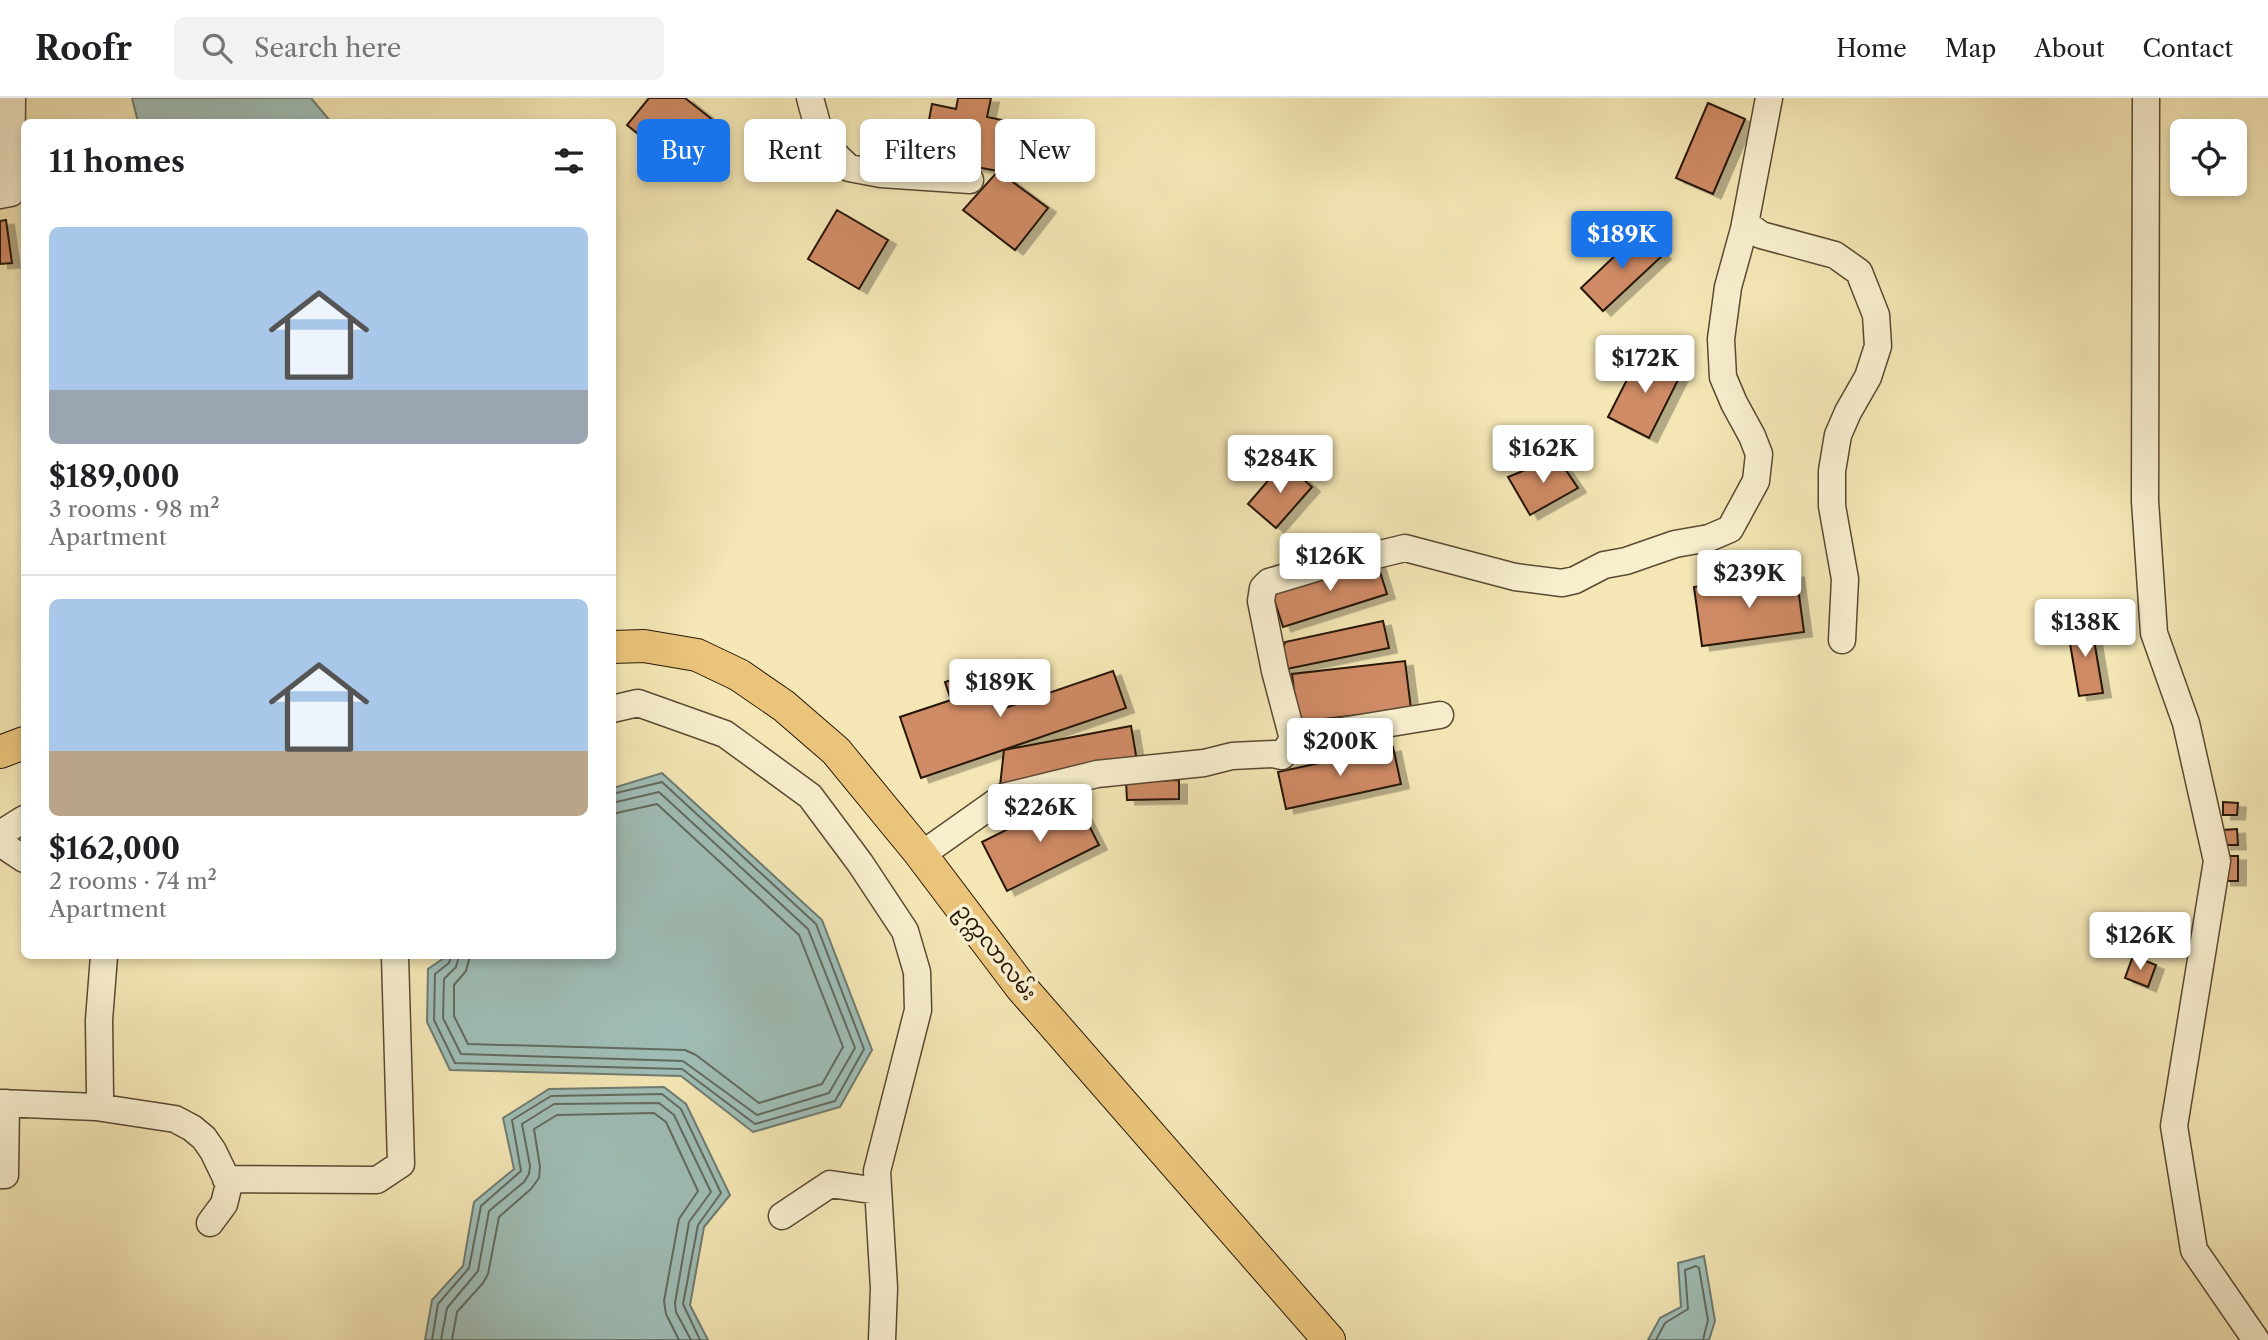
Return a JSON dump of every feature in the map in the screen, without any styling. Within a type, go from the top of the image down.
[{"type":"main road","name":"ဥက္ကလာလမ်း","points":[[616,647],[644,646],[697,655],[739,675],[784,706],[836,751],[921,855],[1021,987],[1329,1340]]},
{"type":"main road","points":[[0,752],[21,744]]},
{"type":"street","points":[[12,98],[12,194]]},
{"type":"street","points":[[810,98],[822,142],[849,168],[860,170]]},
{"type":"street","points":[[921,855],[1003,797],[1097,774],[1204,763],[1233,757],[1273,754],[1282,757],[1293,739],[1275,671],[1261,601],[1263,588],[1269,582],[1359,555],[1376,555],[1405,548],[1515,577],[1562,583],[1575,580],[1604,565],[1626,561],[1675,544],[1709,538],[1730,529],[1756,481],[1759,454],[1723,377],[1721,356],[1728,287],[1737,261],[1769,98]]},
{"type":"street","points":[[2146,98],[2145,501],[2154,633],[2186,723],[2217,861],[2174,1126],[2193,1251],[2256,1340]]},
{"type":"street","points":[[1745,223],[1761,235],[1835,255],[1859,272],[1876,316],[1878,346],[1868,377],[1838,435],[1832,471],[1832,506],[1845,579],[1842,640]]},
{"type":"street","points":[[616,708],[638,703],[725,734],[810,796],[860,863],[905,931],[917,972],[918,1010],[877,1171],[884,1288],[882,1340]]},
{"type":"street","points":[[1293,739],[1440,715]]},
{"type":"street","points":[[0,834],[21,821]]},
{"type":"street","points":[[0,843],[21,857]]},
{"type":"street","points":[[96,1107],[100,1096],[99,1020],[104,959]]},
{"type":"street","points":[[226,1179],[377,1180],[401,1164],[395,959]]},
{"type":"street","points":[[0,1175],[5,1175],[3,1103],[96,1107],[175,1119],[204,1138],[229,1184],[224,1204],[210,1223]]},
{"type":"street","points":[[782,1216],[830,1184],[878,1191]]},
{"type":"water","points":[[132,98],[311,98],[328,119],[137,119]]},
{"type":"water","points":[[662,773],[822,920],[872,1050],[840,1107],[753,1132],[681,1076],[450,1070],[427,1022],[428,969],[443,959],[616,959],[616,787]]},
{"type":"water","points":[[664,1087],[686,1104],[730,1195],[704,1227],[690,1305],[708,1340],[425,1340],[432,1300],[463,1266],[474,1202],[514,1169],[503,1118],[549,1089]]},
{"type":"water","points":[[1704,1256],[1715,1321],[1709,1340],[1648,1340],[1660,1318],[1681,1307],[1678,1263]]},
{"type":"building","points":[[649,98],[685,98],[711,119],[637,119],[637,133],[627,125]]},
{"type":"building","points":[[958,98],[991,98],[987,117],[997,119],[995,170],[981,168],[981,119],[929,119],[932,104],[956,109]]},
{"type":"building","points":[[1708,103],[1745,119],[1713,194],[1676,178]]},
{"type":"building","points":[[995,174],[995,182],[1013,182],[1048,208],[1015,250],[963,210]]},
{"type":"building","points":[[837,210],[888,240],[859,289],[808,259]]},
{"type":"building","points":[[6,220],[12,263],[0,264],[0,221]]},
{"type":"building","points":[[1641,231],[1663,255],[1603,311],[1581,288]]},
{"type":"building","points":[[1641,352],[1682,372],[1649,438],[1608,417]]},
{"type":"building","points":[[1557,457],[1578,488],[1530,515],[1508,477]]},
{"type":"building","points":[[1284,462],[1312,487],[1276,528],[1248,504]]},
{"type":"building","points":[[1376,559],[1387,594],[1283,627],[1272,593]]},
{"type":"building","points":[[1796,573],[1804,632],[1702,646],[1694,587]]},
{"type":"building","points":[[1383,621],[1389,648],[1277,671],[1285,642]]},
{"type":"building","points":[[2091,622],[2103,693],[2079,696],[2067,626]]},
{"type":"building","points":[[1405,661],[1411,709],[1298,722],[1292,674]]},
{"type":"building","points":[[988,667],[1002,709],[1113,671],[1126,708],[921,778],[900,717],[951,700],[945,682]]},
{"type":"building","points":[[1131,726],[1137,761],[1000,786],[1004,750]]},
{"type":"building","points":[[1393,747],[1401,784],[1286,809],[1278,772]]},
{"type":"building","points":[[1179,780],[1179,799],[1127,800],[1126,782]]},
{"type":"building","points":[[1074,796],[1099,845],[1007,891],[982,842]]},
{"type":"building","points":[[2223,802],[2238,803],[2237,815],[2223,815]]},
{"type":"building","points":[[2237,829],[2238,845],[2223,845],[2222,830]]},
{"type":"building","points":[[2223,856],[2238,856],[2238,881],[2223,881]]},
{"type":"building","points":[[2133,956],[2156,965],[2148,987],[2125,978]]}]
